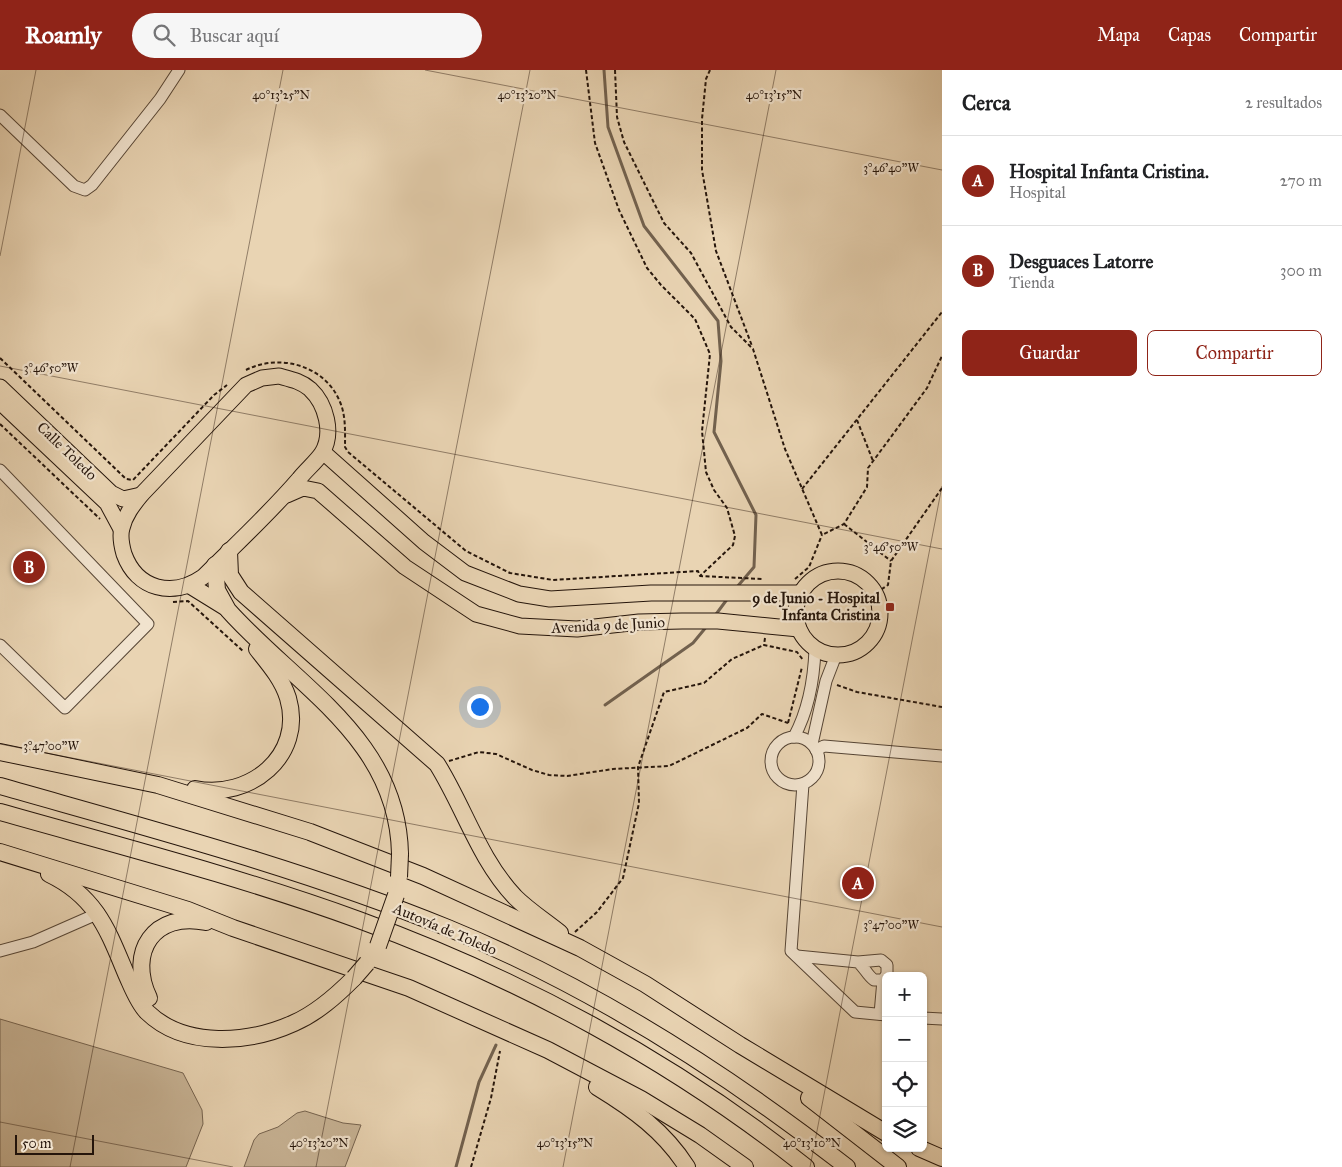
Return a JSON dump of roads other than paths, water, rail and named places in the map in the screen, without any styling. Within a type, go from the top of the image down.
[{"type":"highway","points":[[229,551],[230,574],[241,592],[437,764],[451,787],[478,844],[515,896],[576,941],[740,1045],[882,1130]]},
{"type":"highway","points":[[158,785],[178,785],[208,791],[231,789],[253,782],[271,768],[286,746],[290,724],[288,699],[277,674],[217,590],[215,565]]},
{"type":"highway","points":[[26,861],[74,889],[99,913],[115,944],[135,993],[147,1012],[182,1032],[206,1038],[235,1039],[256,1035],[278,1030],[309,1015],[323,1006],[354,978],[378,946],[396,895],[400,854],[398,818],[393,800],[374,762],[357,738],[329,706],[231,612],[191,586]]},
{"type":"highway","points":[[0,752],[158,785],[310,832],[406,869],[576,941]]},
{"type":"highway","name":"Autovía de Toledo","points":[[0,786],[253,858],[356,892],[451,929],[552,977],[654,1034],[736,1086],[847,1167]]},
{"type":"highway","name":"Autovía de Toledo","points":[[0,812],[259,886],[359,920],[456,958],[555,1006],[642,1054],[719,1105],[806,1167]]},
{"type":"highway","points":[[0,852],[188,910],[232,928],[409,988],[548,1050],[641,1099],[700,1135],[745,1167]]},
{"type":"highway","points":[[169,1026],[151,1003],[142,983],[140,964],[146,942],[158,929],[180,921],[198,921],[232,928]]},
{"type":"highway","points":[[476,1017],[624,1103],[658,1129],[674,1147],[687,1167]]},
{"type":"highway","points":[[740,1045],[898,1167]]},
{"type":"highway","points":[[927,1151],[942,1158]]},
{"type":"main road","points":[[279,376],[295,380],[310,389],[320,402],[327,418],[327,435],[323,452],[284,497],[191,586],[176,589],[148,584],[136,575],[128,563],[122,550],[121,529],[128,512],[141,495],[246,386],[262,378],[279,376]]},
{"type":"main road","name":"Calle Toledo","points":[[0,387],[111,493],[124,499],[141,495]]},
{"type":"main road","name":"Calle Toledo","points":[[0,402],[107,503],[121,529]]},
{"type":"main road","name":"Avenida 9 de Junio","points":[[323,452],[424,542],[465,573],[510,591],[550,599],[651,593],[726,592],[800,594]]},
{"type":"main road","name":"Avenida 9 de Junio","points":[[284,497],[303,488],[318,491],[405,567],[476,614],[520,626],[577,629],[639,622],[718,621],[799,629]]},
{"type":"main road","points":[[844,570],[857,575],[868,583],[876,593],[880,610],[875,633],[859,649],[836,655],[815,649],[803,637],[796,619],[796,607],[800,594],[808,583],[818,575],[844,570]]},
{"type":"street","points":[[0,115],[74,186],[81,190],[92,185],[160,99],[179,70]]},
{"type":"street","points":[[0,470],[148,624],[65,708],[0,644]]},
{"type":"street","points":[[794,737],[800,726],[815,671],[815,649]]},
{"type":"street","points":[[836,655],[826,681],[816,751],[816,774],[803,784],[788,784],[782,781],[772,769],[772,754],[780,742],[794,737],[807,740],[816,751],[942,763]]},
{"type":"street","points":[[816,751],[824,746],[942,756]]},
{"type":"street","points":[[803,784],[791,951],[855,1012],[882,1014]]},
{"type":"street","points":[[0,951],[33,942],[99,913]]},
{"type":"street","points":[[797,956],[858,962],[881,960],[887,966],[887,972]]},
{"type":"street","points":[[858,962],[866,968],[868,976],[874,980],[882,980]]},
{"type":"street","points":[[927,1018],[942,1020]]},
{"type":"waterway","points":[[604,70],[608,127],[644,226],[718,321],[721,361],[714,432],[756,515],[754,567],[737,587]]},
{"type":"waterway","points":[[714,617],[728,598]]},
{"type":"waterway","points":[[605,705],[693,643],[707,626]]},
{"type":"waterway","points":[[456,1167],[479,1082],[496,1045]]},
{"type":"place","name":"Desguaces Latorre","points":[[29,567]]},
{"type":"place","name":"9 de Junio - Hospital Infanta Cristina","points":[[890,607]]},
{"type":"place","name":"Hospital Infanta Cristina.","points":[[858,883]]}]
